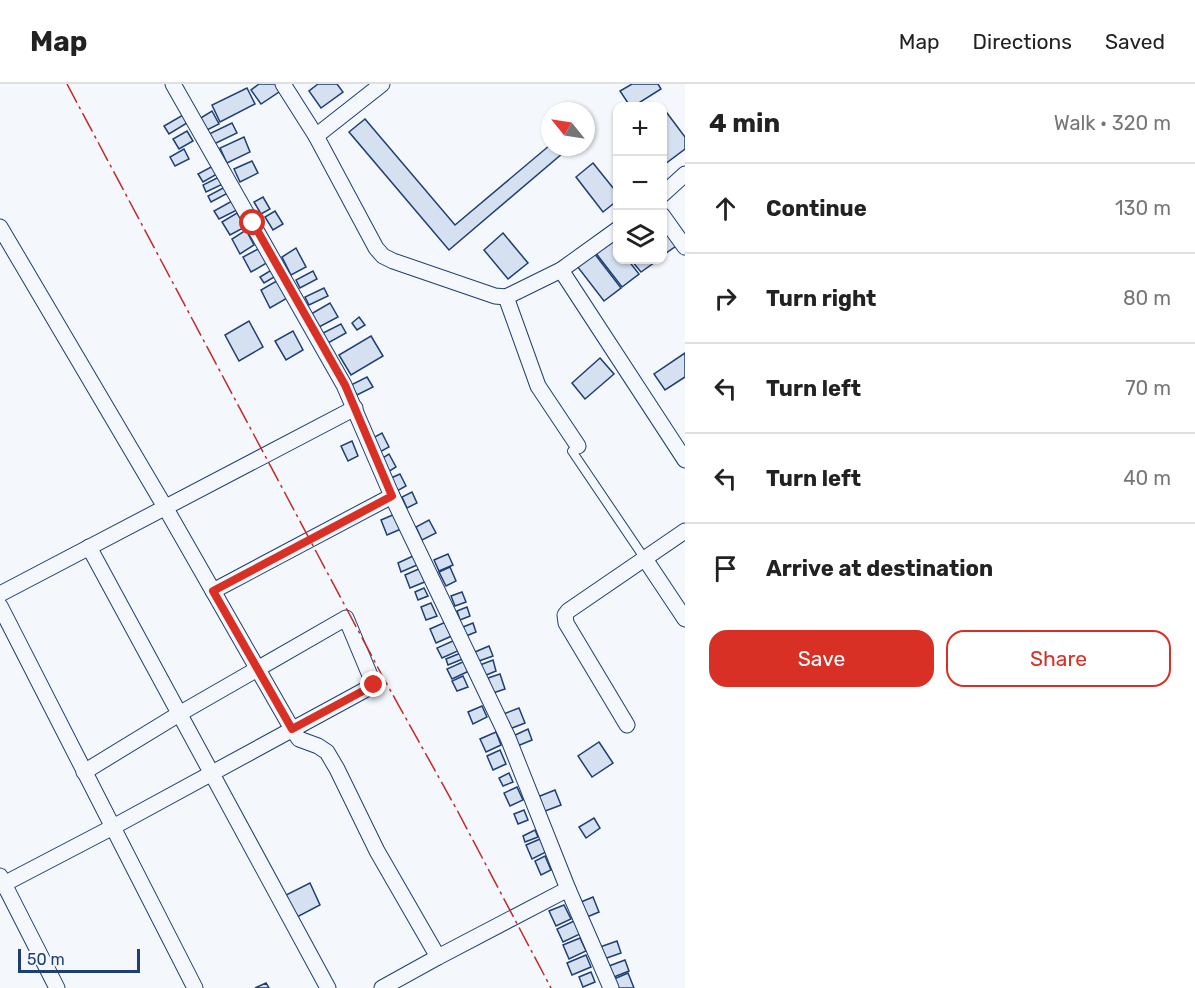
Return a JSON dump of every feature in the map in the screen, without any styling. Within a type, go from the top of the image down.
[{"type":"street","points":[[174,84],[339,375],[355,408],[392,496],[508,738],[568,889],[611,988]]},
{"type":"street","points":[[283,84],[316,136],[376,248],[383,256],[393,261],[495,296],[506,297],[561,270],[613,233]]},
{"type":"street","points":[[316,136],[382,84]]},
{"type":"street","points":[[667,191],[685,174]]},
{"type":"street","points":[[667,221],[685,247]]},
{"type":"street","points":[[0,227],[165,507],[292,729],[299,739],[327,752],[377,851],[438,957]]},
{"type":"street","points":[[561,270],[685,460]]},
{"type":"street","points":[[506,297],[538,386],[575,448]]},
{"type":"street","points":[[0,594],[355,408]]},
{"type":"street","points":[[213,591],[392,496]]},
{"type":"street","points":[[627,725],[565,619],[568,611],[685,531]]},
{"type":"street","points":[[89,547],[328,988]]},
{"type":"street","points":[[645,558],[685,619]]},
{"type":"street","points":[[0,606],[195,988]]},
{"type":"street","points":[[57,988],[1,882],[113,827],[374,685],[346,618],[179,714],[84,772]]},
{"type":"street","points":[[382,988],[568,889]]},
{"type":"lane","points":[[575,448],[645,558]]},
{"type":"building","points":[[259,84],[278,84],[282,90],[261,104],[251,90]]},
{"type":"building","points":[[318,84],[337,84],[343,92],[321,108],[309,91]]},
{"type":"building","points":[[632,84],[658,84],[661,89],[640,102],[627,102],[620,91]]},
{"type":"building","points":[[247,88],[255,104],[220,122],[212,105]]},
{"type":"building","points":[[212,111],[219,124],[205,131],[199,119]]},
{"type":"building","points":[[667,113],[685,137],[685,149],[667,162]]},
{"type":"building","points":[[183,115],[187,123],[169,134],[164,126]]},
{"type":"building","points":[[365,119],[455,225],[541,153],[541,156],[559,156],[449,250],[349,132]]},
{"type":"building","points":[[232,123],[237,133],[214,144],[209,134]]},
{"type":"building","points":[[187,131],[193,141],[179,149],[173,139]]},
{"type":"building","points":[[244,137],[250,152],[227,163],[220,148]]},
{"type":"building","points":[[184,149],[189,159],[175,166],[170,157]]},
{"type":"building","points":[[252,161],[258,173],[240,182],[234,169]]},
{"type":"building","points":[[593,163],[613,188],[613,204],[603,212],[576,177]]},
{"type":"building","points":[[213,166],[217,174],[203,182],[198,174]]},
{"type":"building","points":[[221,176],[225,183],[206,192],[203,185]]},
{"type":"building","points":[[225,187],[228,193],[211,202],[208,196]]},
{"type":"building","points":[[263,197],[270,209],[261,214],[254,202]]},
{"type":"building","points":[[232,201],[237,210],[219,219],[214,211]]},
{"type":"building","points":[[275,211],[283,224],[273,230],[265,217]]},
{"type":"building","points":[[237,213],[245,227],[230,235],[222,222]]},
{"type":"building","points":[[246,230],[254,245],[240,254],[232,239]]},
{"type":"building","points":[[503,233],[528,263],[508,279],[484,250]]},
{"type":"building","points":[[667,234],[676,246],[667,252]]},
{"type":"building","points":[[612,239],[613,264],[631,264],[639,274],[622,287],[595,252]]},
{"type":"building","points":[[262,247],[270,261],[251,272],[243,257]]},
{"type":"building","points":[[296,248],[306,267],[291,275],[282,257]]},
{"type":"building","points":[[594,253],[621,288],[604,301],[577,266]]},
{"type":"building","points":[[634,264],[652,264],[641,272]]},
{"type":"building","points":[[273,269],[276,276],[264,283],[260,277]]},
{"type":"building","points":[[313,271],[317,279],[300,288],[296,280]]},
{"type":"building","points":[[280,279],[289,297],[270,308],[261,290]]},
{"type":"building","points":[[324,288],[328,296],[309,305],[305,297]]},
{"type":"building","points":[[330,303],[338,317],[319,327],[311,314]]},
{"type":"building","points":[[359,317],[365,325],[357,330],[352,323]]},
{"type":"building","points":[[249,321],[263,347],[239,361],[225,335]]},
{"type":"building","points":[[341,324],[346,333],[328,343],[323,333]]},
{"type":"building","points":[[293,331],[303,350],[286,360],[275,341]]},
{"type":"building","points":[[371,336],[383,356],[351,375],[339,355]]},
{"type":"building","points":[[685,353],[685,377],[665,390],[654,374]]},
{"type":"building","points":[[600,358],[614,374],[585,399],[572,383]]},
{"type":"building","points":[[367,377],[373,387],[357,395],[351,385]]},
{"type":"building","points":[[382,433],[389,447],[378,453],[371,439]]},
{"type":"building","points":[[352,441],[358,456],[348,461],[341,446]]},
{"type":"building","points":[[389,454],[396,467],[388,472],[381,459]]},
{"type":"building","points":[[400,474],[406,486],[397,491],[391,478]]},
{"type":"building","points":[[412,492],[417,503],[407,508],[402,497]]},
{"type":"building","points":[[395,514],[401,529],[387,535],[381,520]]},
{"type":"building","points":[[429,520],[436,533],[422,540],[416,527]]},
{"type":"building","points":[[448,554],[453,565],[439,571],[434,560]]},
{"type":"building","points":[[413,556],[417,565],[401,572],[398,563]]},
{"type":"building","points":[[450,567],[456,581],[446,586],[439,572]]},
{"type":"building","points":[[421,568],[427,581],[410,588],[405,575]]},
{"type":"building","points":[[424,588],[428,596],[418,600],[415,592]]},
{"type":"building","points":[[462,592],[466,602],[455,606],[451,596]]},
{"type":"building","points":[[431,603],[437,616],[426,620],[421,607]]},
{"type":"building","points":[[467,607],[470,616],[460,620],[457,611]]},
{"type":"building","points":[[448,621],[454,635],[436,643],[430,629]]},
{"type":"building","points":[[473,623],[476,632],[466,636],[463,627]]},
{"type":"building","points":[[455,640],[460,650],[442,658],[437,648]]},
{"type":"building","points":[[489,646],[493,656],[479,661],[475,652]]},
{"type":"building","points":[[463,652],[465,658],[448,665],[446,659]]},
{"type":"building","points":[[493,660],[496,671],[484,676],[480,665]]},
{"type":"building","points":[[465,661],[469,671],[452,679],[447,669]]},
{"type":"building","points":[[500,674],[505,689],[493,693],[488,678]]},
{"type":"building","points":[[463,676],[468,687],[457,691],[452,681]]},
{"type":"building","points":[[482,706],[487,717],[473,724],[468,712]]},
{"type":"building","points":[[519,708],[525,723],[507,730],[501,715]]},
{"type":"building","points":[[528,729],[532,740],[515,747],[511,737]]},
{"type":"building","points":[[496,732],[501,745],[486,752],[480,739]]},
{"type":"building","points":[[599,742],[613,763],[592,777],[578,756]]},
{"type":"building","points":[[500,750],[506,764],[493,770],[487,756]]},
{"type":"building","points":[[509,773],[513,782],[503,786],[499,778]]},
{"type":"building","points":[[517,787],[523,800],[510,806],[504,793]]},
{"type":"building","points":[[555,790],[561,805],[540,813],[535,798]]},
{"type":"building","points":[[524,810],[528,820],[518,824],[514,814]]},
{"type":"building","points":[[594,818],[600,828],[586,838],[579,827]]},
{"type":"building","points":[[535,830],[538,837],[525,842],[523,836]]},
{"type":"building","points":[[540,839],[546,852],[532,859],[526,845]]},
{"type":"building","points":[[545,856],[551,870],[541,875],[535,861]]},
{"type":"building","points":[[310,883],[320,905],[297,917],[286,895]]},
{"type":"building","points":[[593,897],[599,912],[587,917],[581,902]]},
{"type":"building","points":[[564,905],[571,919],[556,926],[549,911]]},
{"type":"building","points":[[574,921],[580,934],[563,942],[557,929]]},
{"type":"building","points":[[580,938],[586,951],[569,959],[563,945]]},
{"type":"building","points":[[617,941],[621,953],[604,959],[600,947]]},
{"type":"building","points":[[586,955],[591,967],[572,975],[567,963]]},
{"type":"building","points":[[625,960],[629,971],[614,977],[609,966]]},
{"type":"building","points":[[591,972],[595,982],[583,987],[579,977]]},
{"type":"building","points":[[628,973],[634,988],[618,988],[614,979]]},
{"type":"building","points":[[266,983],[269,988],[255,988]]},
{"type":"power","points":[[67,84],[551,988]]},
{"type":"route","points":[[253,223],[345,385],[392,496],[213,591],[292,729],[374,685]]}]
